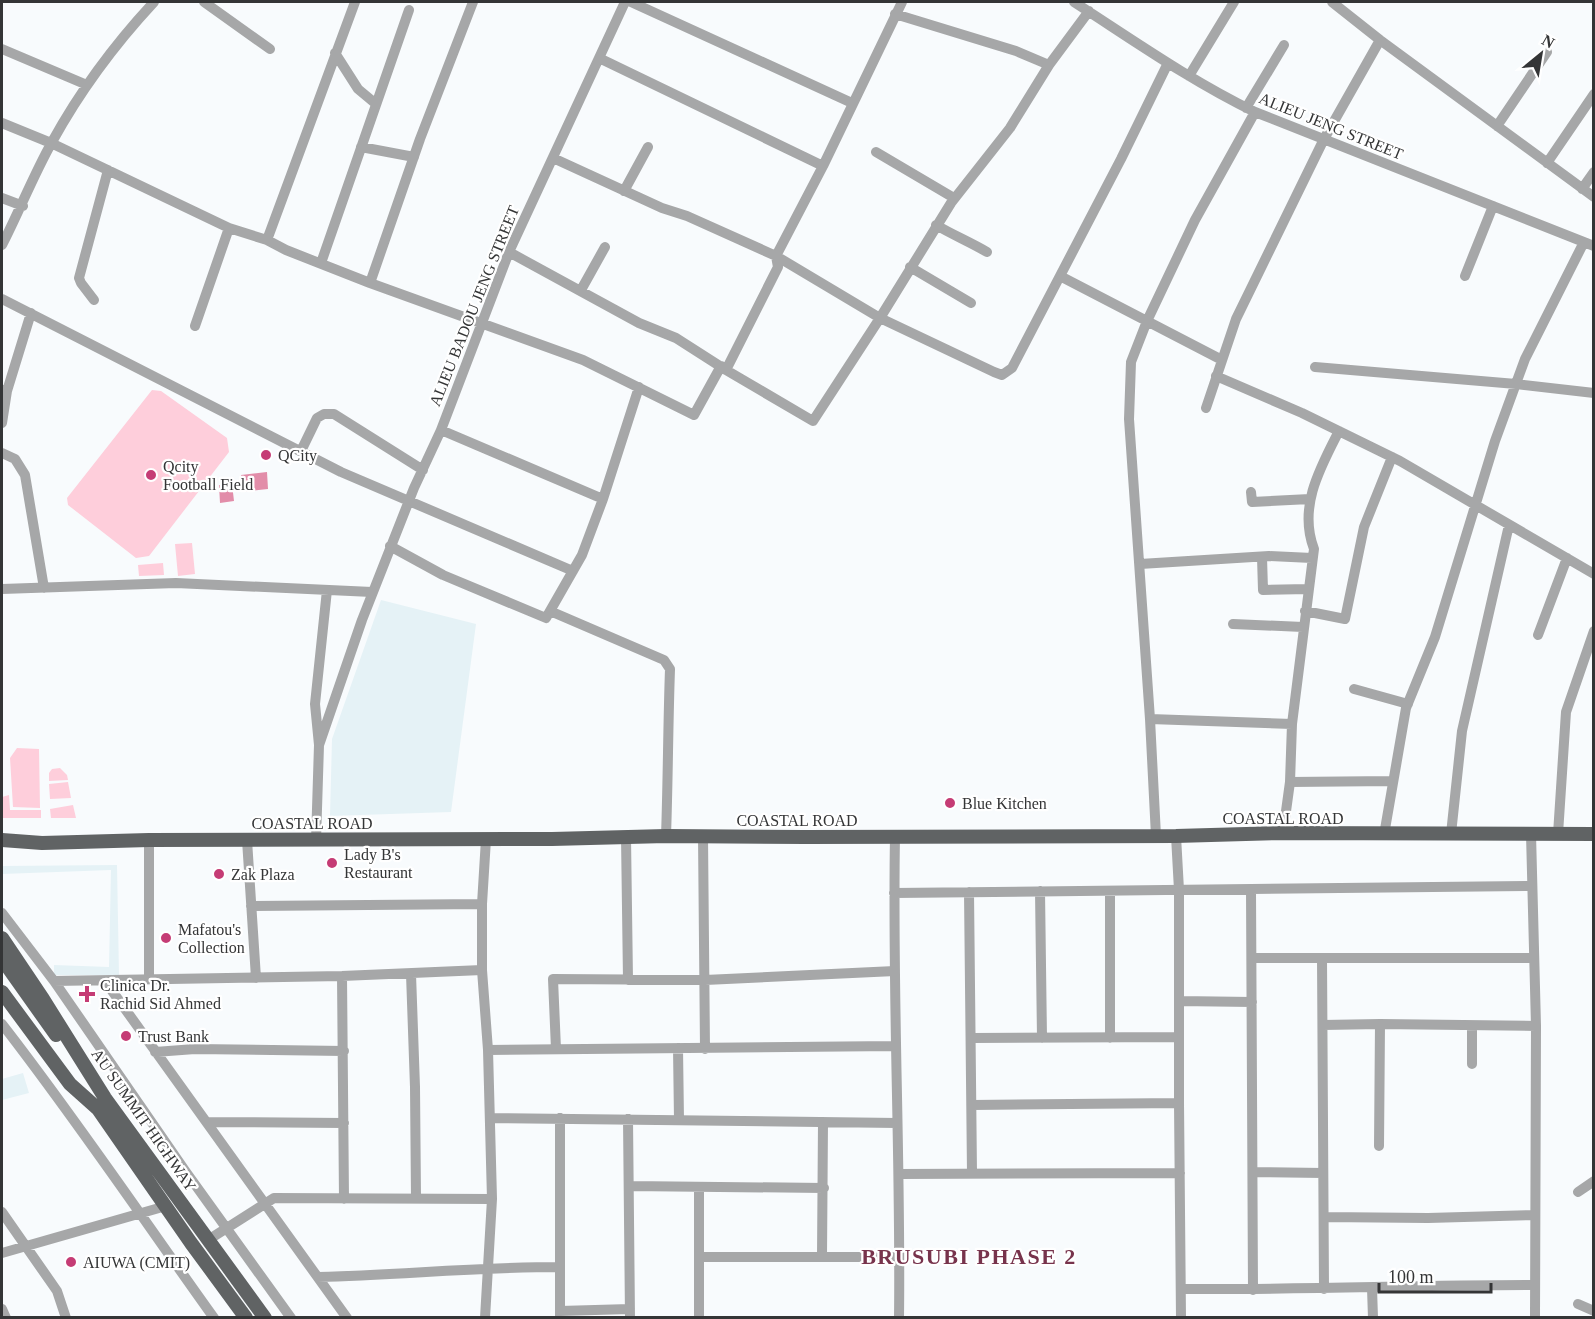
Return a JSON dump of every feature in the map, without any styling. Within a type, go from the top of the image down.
[{"type":"main road","name":"COASTAL ROAD","points":[[2,840],[42,843],[666,836],[1593,834]]},
{"type":"main road","name":"AU SUMMIT HIGHWAY","points":[[2,938],[43,999],[135,1164],[190,1243],[246,1317]]},
{"type":"main road","points":[[2,959],[101,1103]]},
{"type":"main road","points":[[2,981],[101,1103]]},
{"type":"main road","name":"AU SUMMIT HIGHWAY","points":[[2,992],[70,1084],[101,1103],[265,1317]]},
{"type":"street","points":[[2,246],[51,143],[119,40],[154,2]]},
{"type":"street","points":[[204,2],[270,50]]},
{"type":"street","points":[[267,240],[354,2]]},
{"type":"street","points":[[370,283],[472,2]]},
{"type":"street","name":"ALIEU BADOU JENG STREET","points":[[319,745],[372,592],[441,430],[509,252],[625,2]]},
{"type":"street","points":[[631,2],[852,104]]},
{"type":"street","points":[[2,123],[51,143],[229,228],[267,240],[286,250],[370,283],[583,360],[694,415],[723,368],[778,267],[776,256],[823,166],[902,2]]},
{"type":"street","name":"ALIEU JENG STREET","points":[[1076,2],[1168,63],[1250,110],[1589,244]]},
{"type":"street","points":[[1189,76],[1234,2]]},
{"type":"street","points":[[1332,2],[1593,197]]},
{"type":"street","points":[[321,263],[409,10]]},
{"type":"street","points":[[509,252],[639,323],[676,338],[813,421],[954,198],[1010,128],[1049,65],[1089,11]]},
{"type":"street","points":[[895,14],[1016,51],[1049,65]]},
{"type":"street","points":[[1206,408],[1236,319],[1324,140],[1380,40]]},
{"type":"street","points":[[1156,836],[1129,419],[1131,362],[1147,321],[1195,220],[1284,45]]},
{"type":"street","points":[[2,49],[87,86]]},
{"type":"street","points":[[1497,126],[1547,52]]},
{"type":"street","points":[[335,53],[358,89],[376,104]]},
{"type":"street","points":[[599,58],[823,166]]},
{"type":"street","points":[[553,158],[662,208],[687,216],[776,256],[880,318],[1002,375],[1012,368],[1121,159],[1168,63]]},
{"type":"street","points":[[1547,163],[1593,94]]},
{"type":"street","points":[[361,147],[414,157]]},
{"type":"street","points":[[624,191],[648,147]]},
{"type":"street","points":[[876,152],[954,198]]},
{"type":"street","points":[[94,300],[79,278],[108,170]]},
{"type":"street","points":[[1582,189],[1593,172]]},
{"type":"street","points":[[2,198],[23,206]]},
{"type":"street","points":[[1465,276],[1493,207]]},
{"type":"street","points":[[936,225],[987,252]]},
{"type":"street","points":[[195,326],[229,228]]},
{"type":"street","points":[[1384,835],[1408,704],[1435,637],[1475,505],[1516,384],[1525,359],[1589,244]]},
{"type":"street","points":[[581,290],[604,247]]},
{"type":"street","points":[[910,267],[971,303]]},
{"type":"street","points":[[1060,276],[1222,360]]},
{"type":"street","points":[[2,299],[341,472],[573,571]]},
{"type":"street","points":[[2,423],[4,391],[31,313]]},
{"type":"street","points":[[1315,367],[1593,393]]},
{"type":"street","points":[[1216,376],[1392,457],[1593,574]]},
{"type":"street","points":[[390,546],[443,575],[546,618],[582,555],[603,499],[639,387]]},
{"type":"street","points":[[301,451],[317,418],[324,414],[334,414],[423,470]]},
{"type":"street","points":[[441,430],[603,499]]},
{"type":"street","points":[[1283,833],[1290,782],[1292,724],[1314,549],[1309,536],[1308,505],[1323,463],[1339,431]]},
{"type":"street","points":[[2,453],[15,459],[26,475],[44,588]]},
{"type":"street","points":[[1305,611],[1345,619],[1364,527],[1392,457]]},
{"type":"street","points":[[1251,492],[1252,502],[1310,499]]},
{"type":"street","points":[[1451,834],[1462,732],[1509,525]]},
{"type":"street","points":[[1140,564],[1262,556],[1312,558]]},
{"type":"street","points":[[1262,556],[1263,590],[1308,589]]},
{"type":"street","points":[[1538,634],[1567,558]]},
{"type":"street","points":[[2,589],[44,588],[106,580],[372,592]]},
{"type":"street","points":[[316,841],[319,745],[315,704],[327,590]]},
{"type":"street","points":[[550,611],[664,660],[668,664],[670,669],[666,836]]},
{"type":"street","points":[[1233,624],[1303,627]]},
{"type":"street","points":[[1558,834],[1566,712],[1593,631]]},
{"type":"street","points":[[1353,689],[1408,704]]},
{"type":"street","points":[[1150,719],[1292,724]]},
{"type":"street","points":[[1290,782],[1393,781]]},
{"type":"street","points":[[1531,834],[1536,1026],[1535,1317]]},
{"type":"street","points":[[703,836],[705,1049]]},
{"type":"street","points":[[1176,836],[1179,890],[1181,1317]]},
{"type":"street","points":[[626,837],[628,980]]},
{"type":"street","points":[[895,837],[899,1317]]},
{"type":"street","points":[[485,1317],[492,1198],[488,1050],[482,970],[482,904],[486,839]]},
{"type":"street","points":[[149,840],[149,979]]},
{"type":"street","points":[[247,840],[256,978]]},
{"type":"street","points":[[894,892],[1532,886]]},
{"type":"street","points":[[1251,890],[1253,1290]]},
{"type":"street","points":[[1040,891],[1042,1038]]},
{"type":"street","points":[[1110,891],[1110,1038]]},
{"type":"street","points":[[969,892],[972,1173]]},
{"type":"street","points":[[251,906],[482,904]]},
{"type":"street","points":[[2,913],[54,981],[186,1172],[291,1317]]},
{"type":"street","points":[[1252,958],[1534,958]]},
{"type":"street","points":[[1322,958],[1324,1288]]},
{"type":"street","points":[[54,981],[342,976],[482,970]]},
{"type":"street","points":[[556,1049],[553,980],[705,980],[895,971]]},
{"type":"street","points":[[411,974],[416,1198]]},
{"type":"street","points":[[342,976],[345,1198]]},
{"type":"street","points":[[105,981],[347,1317]]},
{"type":"street","points":[[1179,1001],[1252,1002]]},
{"type":"street","points":[[2,1024],[67,1110],[139,1215],[214,1317]]},
{"type":"street","points":[[1379,1146],[1380,1024]]},
{"type":"street","points":[[1323,1025],[1536,1026]]},
{"type":"street","points":[[1472,1026],[1472,1064]]},
{"type":"street","points":[[972,1038],[1179,1037]]},
{"type":"street","points":[[488,1050],[896,1046]]},
{"type":"street","points":[[678,1048],[678,1120]]},
{"type":"street","points":[[155,1052],[195,1049],[344,1051]]},
{"type":"street","points":[[972,1105],[1179,1103]]},
{"type":"street","points":[[490,1118],[897,1123]]},
{"type":"street","points":[[560,1118],[560,1314],[630,1313],[628,1119]]},
{"type":"street","points":[[207,1122],[344,1123]]},
{"type":"street","points":[[822,1256],[823,1122]]},
{"type":"street","points":[[1253,1172],[1323,1173]]},
{"type":"street","points":[[899,1174],[1180,1173]]},
{"type":"street","points":[[1578,1192],[1593,1181]]},
{"type":"street","points":[[629,1186],[824,1188]]},
{"type":"street","points":[[699,1187],[699,1317]]},
{"type":"street","points":[[208,1240],[274,1198],[492,1198]]},
{"type":"street","points":[[2,1253],[166,1206]]},
{"type":"street","points":[[2,1212],[57,1291],[66,1317]]},
{"type":"street","points":[[1324,1216],[1428,1218],[1535,1215]]},
{"type":"street","points":[[699,1257],[899,1257]]},
{"type":"street","points":[[318,1277],[403,1275],[488,1267],[560,1267]]},
{"type":"street","points":[[1181,1289],[1253,1290],[1425,1285],[1535,1285]]},
{"type":"street","points":[[1372,1288],[1373,1317]]},
{"type":"street","points":[[1578,1304],[1593,1311]]},
{"type":"street","points":[[2,1309],[6,1317]]},
{"type":"shaded area","points":[[152,390],[161,391],[227,438],[229,452],[149,556],[136,558],[68,505],[67,498]]},
{"type":"shaded area","points":[[267,472],[268,489],[242,492],[241,475]]},
{"type":"shaded area","points":[[228,484],[232,484],[234,501],[220,503],[219,485],[223,485],[223,489],[228,489]]},
{"type":"shaded area","points":[[192,543],[195,574],[178,576],[175,544]]},
{"type":"shaded area","points":[[163,563],[164,575],[139,576],[138,565]]},
{"type":"shaded area","points":[[381,600],[476,624],[451,812],[330,816],[332,739]]},
{"type":"shaded area","points":[[17,748],[39,749],[40,808],[13,807],[10,758]]},
{"type":"shaded area","points":[[60,768],[67,775],[68,780],[49,781],[49,773],[52,769]]},
{"type":"shaded area","points":[[68,782],[71,798],[50,799],[49,784]]},
{"type":"shaded area","points":[[9,795],[10,810],[41,810],[41,818],[2,818],[2,797]]},
{"type":"shaded area","points":[[73,805],[76,818],[51,818],[50,809]]},
{"type":"shaded area","points":[[117,865],[119,975],[54,975],[54,965],[109,967],[111,870],[2,874],[2,866]]},
{"type":"shaded area","points":[[23,1073],[29,1093],[2,1100],[2,1079]]},
{"type":"place","name":"QCity","points":[[266,455]]},
{"type":"place","name":"Qcity Football Field","points":[[151,475]]},
{"type":"place","name":"Blue Kitchen","points":[[950,803]]},
{"type":"place","name":"Lady B's Restaurant","points":[[332,863]]},
{"type":"place","name":"Zak Plaza","points":[[219,874]]},
{"type":"place","name":"Mafatou's Collection","points":[[166,938]]},
{"type":"place","name":"Clinica Dr. Rachid Sid Ahmed","points":[[87,994]]},
{"type":"place","name":"Trust Bank","points":[[126,1036]]},
{"type":"place","name":"AIUWA (CMIT)","points":[[71,1262]]},
{"type":"district","name":"BRUSUBI PHASE 2","points":[[969,1256]]}]
